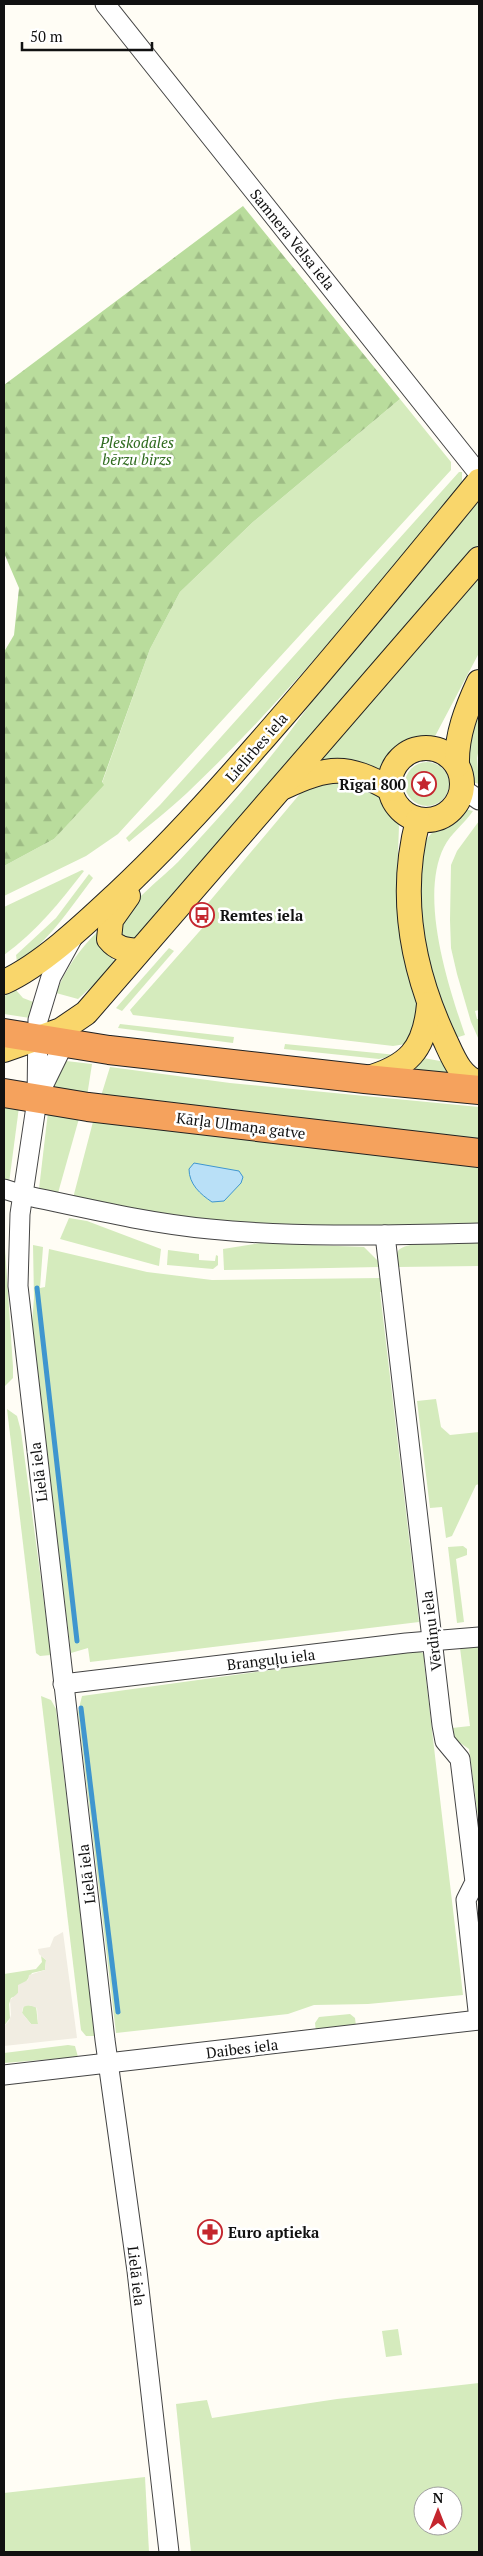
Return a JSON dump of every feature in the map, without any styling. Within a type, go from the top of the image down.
[{"type":"highway","points":[[4,1033],[63,1043],[365,1079],[479,1090]]},
{"type":"highway","name":"Kārļa Ulmaņa gatve","points":[[4,1093],[37,1100],[479,1153]]},
{"type":"main road","name":"Lielirbes iela","points":[[4,982],[35,964],[89,920],[146,867],[200,810],[316,680],[479,482]]},
{"type":"main road","points":[[4,1050],[61,1030],[91,1008],[138,951],[479,559]]},
{"type":"main road","points":[[457,765],[459,737],[469,703],[479,682]]},
{"type":"main road","points":[[429,748],[446,753],[457,765],[471,795],[451,812],[435,820],[418,820],[410,817],[396,806],[390,790],[392,771],[403,756],[411,751],[429,748]]},
{"type":"main road","points":[[278,790],[308,775],[341,770],[356,772],[390,790]]},
{"type":"main road","points":[[418,820],[411,847],[408,874],[410,920],[428,1004],[461,1071],[472,1081],[479,1084]]},
{"type":"main road","points":[[138,951],[123,950],[115,946],[109,939],[109,930],[111,920],[146,867]]},
{"type":"main road","points":[[365,1079],[390,1072],[411,1055],[423,1040],[427,1025],[428,1004]]},
{"type":"street","name":"Samnera Velsa iela","points":[[105,4],[479,474]]},
{"type":"street","points":[[37,1100],[36,1038],[40,1009],[51,977],[69,943],[89,920]]},
{"type":"street","points":[[37,1100],[63,1043],[78,1019]]},
{"type":"street","name":"Lielā iela","points":[[37,1100],[23,1195],[17,1263],[18,1294],[108,2063],[137,2271],[169,2552]]},
{"type":"street","points":[[4,1189],[23,1195],[162,1223],[210,1229],[312,1235],[479,1233]]},
{"type":"street","name":"Vērdiņu iela","points":[[385,1235],[444,1740],[460,1759],[476,1882],[466,1900],[479,2020]]},
{"type":"street","name":"Branguļu iela","points":[[64,1684],[433,1640],[479,1637]]},
{"type":"street","name":"Daibes iela","points":[[4,2075],[479,2020]]},
{"type":"green space","name":"Pleskodāles bērzu birzs","points":[[243,206],[400,399],[253,522],[180,592],[150,649],[102,782],[104,785],[54,839],[4,866],[4,652],[14,635],[19,588],[4,553],[4,385]]},
{"type":"green space","points":[[400,399],[451,462],[451,470],[118,834],[86,856],[4,896],[4,866],[54,839],[102,783],[150,649],[180,592],[253,522]]},
{"type":"green space","points":[[459,472],[462,472],[462,484],[329,643],[224,757],[166,812],[129,842],[126,838],[160,805]]},
{"type":"green space","points":[[479,498],[479,544],[138,938],[126,939],[122,934],[121,925],[122,919],[128,910],[178,862],[250,781],[316,695]]},
{"type":"green space","points":[[479,578],[479,653],[433,740],[416,740],[402,746],[390,756],[381,770],[360,766],[315,766]]},
{"type":"green space","points":[[479,702],[479,748],[477,758],[479,784],[472,782],[463,748]]},
{"type":"green space","points":[[427,762],[439,766],[445,772],[449,784],[445,796],[439,802],[427,806],[415,802],[409,796],[405,784],[409,772],[415,766]]},
{"type":"green space","points":[[343,777],[379,793],[399,826],[397,880],[419,1018],[412,1043],[393,1046],[133,1015],[130,1010],[213,916],[204,908],[304,789]]},
{"type":"green space","points":[[465,809],[473,811],[450,837],[444,847],[437,867],[434,890],[435,915],[444,967],[465,1035],[452,1039],[437,1000],[424,943],[419,894],[419,872],[422,853],[427,839],[435,830]]},
{"type":"green space","points":[[479,821],[479,1010],[475,1011],[477,1019],[479,1019],[479,1040],[471,1022],[457,974],[451,948],[450,920],[451,865],[457,851]]},
{"type":"green space","points":[[82,870],[84,871],[47,916],[27,937],[4,955],[4,907]]},
{"type":"green space","points":[[89,874],[93,878],[49,935],[29,954],[17,962],[16,955],[56,918]]},
{"type":"green space","points":[[98,931],[100,947],[116,962],[108,972],[78,999],[56,993],[64,975],[74,960]]},
{"type":"green space","points":[[169,948],[174,951],[122,1011],[116,1008]]},
{"type":"green space","points":[[16,990],[23,998],[36,1003],[30,1018],[4,1014],[4,996]]},
{"type":"green space","points":[[120,1024],[234,1037],[233,1043],[118,1028]]},
{"type":"green space","points":[[285,1044],[397,1055],[379,1059],[284,1049]]},
{"type":"green space","points":[[418,1057],[440,1061],[445,1059],[451,1069],[447,1073],[412,1070],[411,1066]]},
{"type":"green space","points":[[66,1061],[92,1064],[87,1096],[53,1092],[57,1076]]},
{"type":"green space","points":[[110,1067],[230,1083],[479,1107],[479,1143],[101,1096]]},
{"type":"green space","points":[[4,1104],[19,1107],[9,1183],[4,1181]]},
{"type":"green space","points":[[48,1112],[80,1115],[58,1193],[39,1189]]},
{"type":"green space","points":[[94,1118],[479,1161],[479,1224],[269,1224],[177,1215],[73,1198]]},
{"type":"green space","points":[[69,1218],[87,1221],[161,1249],[159,1266],[60,1239]]},
{"type":"green space","points":[[4,1233],[13,1367],[13,1378],[5,1386]]},
{"type":"green space","points":[[261,1243],[364,1247],[378,1261],[379,1267],[224,1270],[223,1249]]},
{"type":"green space","points":[[423,1243],[479,1243],[479,1266],[397,1267],[397,1253],[403,1247]]},
{"type":"green space","points":[[33,1245],[43,1247],[40,1288],[45,1287],[49,1249],[147,1272],[212,1280],[381,1278],[383,1292],[380,1292],[419,1622],[90,1662],[88,1648],[71,1653],[31,1336],[34,1298]]},
{"type":"green space","points":[[168,1250],[199,1254],[199,1260],[215,1261],[216,1255],[218,1256],[218,1265],[213,1269],[167,1265]]},
{"type":"green space","points":[[436,1399],[441,1427],[450,1435],[479,1432],[479,1484],[476,1485],[452,1536],[446,1538],[442,1507],[430,1508],[417,1401]]},
{"type":"green space","points":[[7,1409],[17,1416],[21,1431],[51,1655],[40,1656],[36,1653]]},
{"type":"green space","points":[[463,1546],[467,1549],[467,1555],[456,1559],[464,1622],[457,1623],[448,1547]]},
{"type":"green space","points":[[463,1645],[479,1645],[479,1824],[469,1749],[453,1738],[452,1728],[470,1726],[460,1648]]},
{"type":"green space","points":[[416,1650],[425,1654],[427,1661],[424,1662],[463,1995],[368,2004],[314,2005],[288,2014],[116,2033],[78,1712],[82,1696]]},
{"type":"green space","points":[[41,1696],[51,1700],[56,1709],[95,2036],[86,2036],[81,2030]]},
{"type":"green space","points":[[41,1956],[46,1960],[45,1970],[32,1973],[16,1996],[11,1998],[9,2004],[10,2018],[4,2026],[4,1974],[36,1969],[42,1962]]},
{"type":"green space","points":[[24,2005],[36,2006],[38,2024],[31,2024],[22,2013]]},
{"type":"green space","points":[[350,2014],[355,2018],[356,2026],[316,2032],[315,2023],[319,2017]]},
{"type":"green space","points":[[68,2045],[75,2046],[78,2057],[4,2063],[4,2053]]},
{"type":"green space","points":[[398,2329],[402,2355],[386,2357],[382,2331]]},
{"type":"green space","points":[[479,2383],[479,2552],[191,2552],[176,2404],[207,2400],[212,2418],[337,2399]]},
{"type":"green space","points":[[145,2477],[149,2552],[4,2552],[4,2493]]},
{"type":"shaded area","points":[[63,1932],[77,2038],[4,2046],[4,2026],[9,2021],[11,2015],[10,2000],[18,1993],[18,1985],[28,1980],[29,1975],[45,1970],[46,1960],[39,1954],[38,1949],[50,1947],[54,1937]],"holes":[[[29,2005],[37,2008],[38,2024],[31,2024],[22,2013],[23,2007]]]},
{"type":"water","points":[[194,1163],[239,1171],[243,1177],[241,1183],[224,1201],[212,1202],[199,1192],[193,1184],[189,1169]]},
{"type":"waterway","points":[[37,1288],[77,1641]]},
{"type":"waterway","points":[[81,1708],[118,2012]]},
{"type":"place","name":"Rīgai 800","points":[[424,784]]},
{"type":"place","name":"Remtes iela","points":[[202,915]]},
{"type":"place","name":"Euro aptieka","points":[[210,2232]]}]
